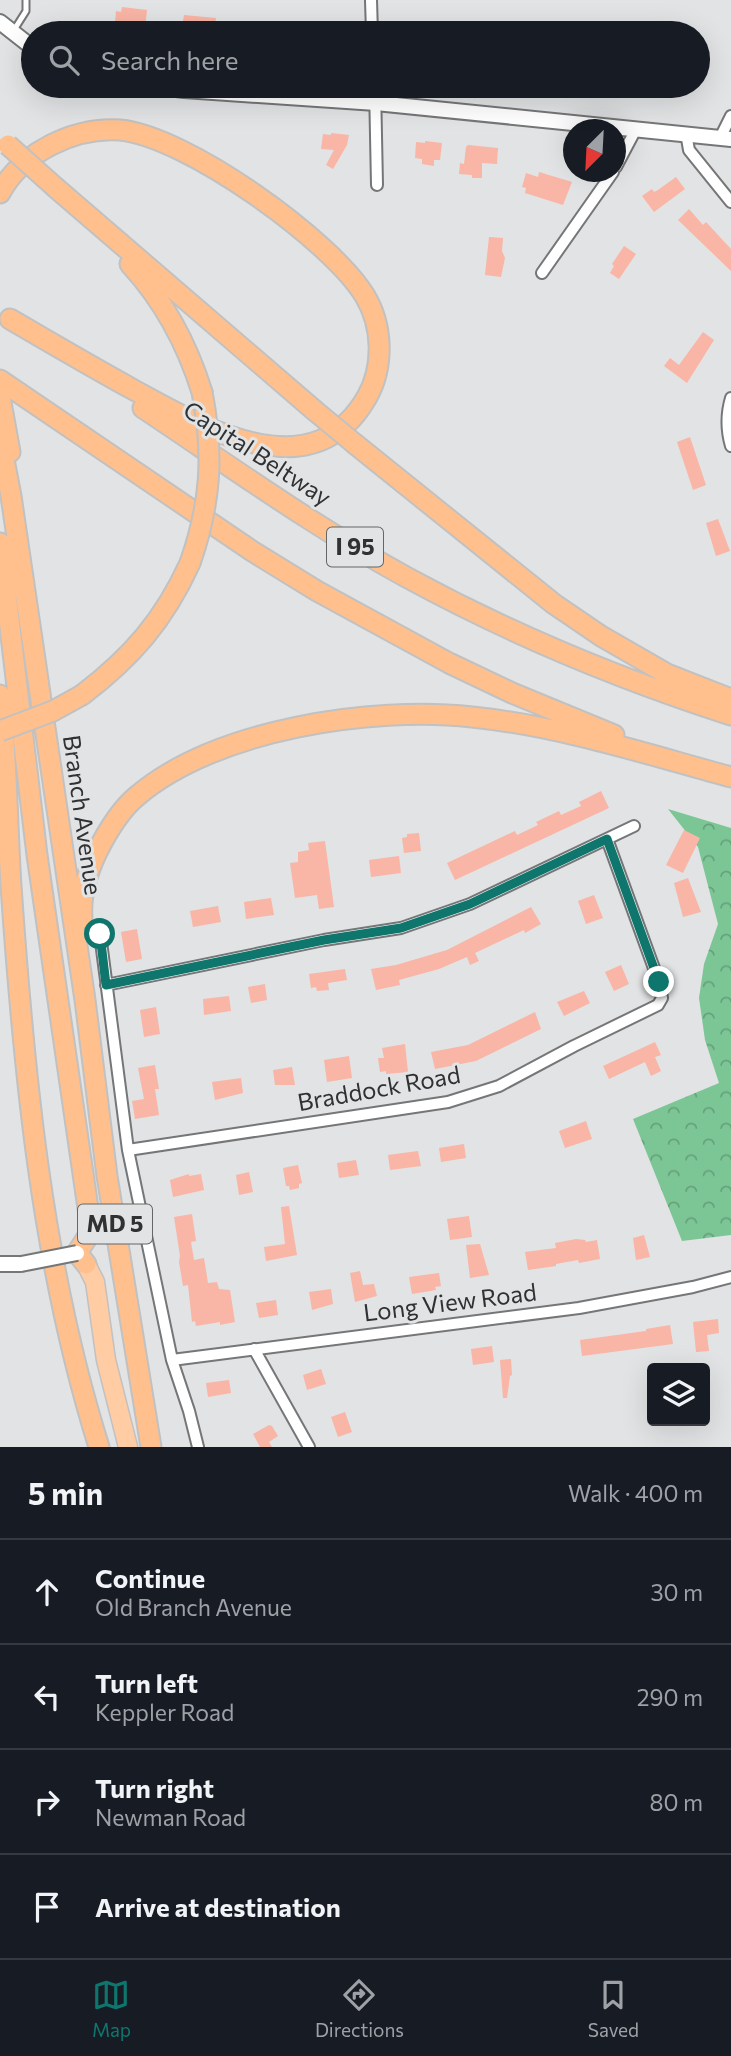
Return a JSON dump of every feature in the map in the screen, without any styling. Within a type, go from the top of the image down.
[{"type":"highway","points":[[0,193],[19,168],[55,142],[76,134],[120,130],[162,142],[228,177],[263,201],[334,261],[357,285],[366,299],[378,329],[379,346],[374,379],[368,396],[347,422],[329,436],[311,443],[289,447],[268,446],[230,438],[191,421],[5,315]]},
{"type":"highway","points":[[4,141],[314,410],[554,604],[601,636],[667,674],[731,699]]},
{"type":"highway","points":[[1,715],[53,711],[82,695],[114,671],[135,650],[160,619],[178,590],[190,563],[200,536],[210,478],[209,435],[202,392],[192,360],[177,328],[159,299],[133,267],[56,188]]},
{"type":"highway","name":"Capital Beltway","points":[[5,315],[283,502],[407,577],[474,612],[572,656],[673,696],[731,715]]},
{"type":"highway","points":[[0,380],[32,407]]},
{"type":"highway","points":[[0,394],[32,407]]},
{"type":"highway","points":[[0,394],[16,495],[21,568]]},
{"type":"highway","name":"I 95","points":[[32,407],[317,591],[461,669],[575,720],[731,776]]},
{"type":"highway","name":"Branch Avenue","points":[[0,439],[85,1000],[107,1175],[151,1447]]},
{"type":"highway","points":[[0,544],[37,855],[90,1222],[82,1258],[95,1282],[106,1360],[128,1447]]},
{"type":"highway","name":"MD 5","points":[[1,715],[21,1023],[35,1143],[61,1306],[99,1447]]},
{"type":"highway","points":[[85,1000],[80,903],[91,866],[103,841],[135,797],[164,776],[241,742],[336,719],[382,715],[471,716],[576,736],[731,776]]},
{"type":"highway","points":[[0,861],[11,890]]},
{"type":"street","points":[[371,0],[372,21]]},
{"type":"street","points":[[0,22],[21,39]]},
{"type":"street","points":[[302,98],[725,138],[731,116]]},
{"type":"street","points":[[376,98],[377,185]]},
{"type":"street","points":[[626,147],[635,131]]},
{"type":"street","points":[[686,133],[689,150],[731,202]]},
{"type":"street","points":[[542,273],[606,182]]},
{"type":"street","points":[[731,398],[726,425],[731,446]]},
{"type":"street","points":[[106,985],[324,940],[401,928],[470,904],[634,826]]},
{"type":"street","name":"Braddock Road","points":[[128,1150],[448,1102],[499,1086],[658,1005],[662,998],[659,982],[607,839]]},
{"type":"street","points":[[100,934],[128,1150],[172,1360],[198,1447]]},
{"type":"street","points":[[0,1264],[82,1258]]},
{"type":"street","name":"Long View Road","points":[[172,1360],[579,1308],[731,1277]]},
{"type":"street","points":[[254,1349],[309,1447]]},
{"type":"lane","points":[[13,33],[26,11],[26,0]]},
{"type":"green space","points":[[668,809],[731,828],[731,1235],[682,1241],[633,1119],[719,1083],[705,1040],[699,998],[704,964],[718,924],[698,847]]},
{"type":"building","points":[[122,7],[147,10],[146,21],[115,21],[116,11],[121,12]]},
{"type":"building","points":[[184,15],[216,18],[216,21],[183,21]]},
{"type":"building","points":[[323,134],[349,135],[347,145],[333,169],[326,165],[334,150],[321,149]]},
{"type":"building","points":[[416,142],[442,143],[440,160],[434,160],[434,166],[422,164],[422,159],[415,158]]},
{"type":"building","points":[[468,145],[498,148],[497,164],[482,163],[482,178],[459,174],[460,163],[464,164]]},
{"type":"building","points":[[539,172],[563,179],[563,182],[572,182],[563,205],[525,193],[526,188],[522,187],[526,173],[538,177]]},
{"type":"building","points":[[676,177],[685,189],[654,212],[642,196],[652,189],[654,192],[658,190]]},
{"type":"building","points":[[689,209],[703,225],[706,222],[731,249],[731,271],[678,220]]},
{"type":"building","points":[[489,237],[503,238],[502,251],[505,258],[501,277],[485,275]]},
{"type":"building","points":[[624,246],[636,254],[619,279],[610,273],[614,266],[612,264]]},
{"type":"building","points":[[703,332],[714,340],[687,383],[664,366],[670,358],[679,365]]},
{"type":"building","points":[[690,437],[706,485],[693,490],[677,442]]},
{"type":"building","points":[[718,519],[730,551],[716,556],[706,523]]},
{"type":"building","points":[[601,791],[609,808],[455,880],[447,863],[515,831],[517,835],[559,811],[561,815],[581,806],[579,802]]},
{"type":"building","points":[[684,830],[700,838],[683,873],[666,865]]},
{"type":"building","points":[[419,833],[421,851],[404,853],[402,838],[407,837],[407,834]]},
{"type":"building","points":[[325,841],[334,907],[319,909],[317,895],[295,898],[290,863],[298,862],[298,852],[309,850],[308,843]]},
{"type":"building","points":[[399,856],[401,873],[371,877],[369,860]]},
{"type":"building","points":[[688,878],[701,912],[683,917],[674,883]]},
{"type":"building","points":[[594,895],[603,918],[586,924],[578,901]]},
{"type":"building","points":[[271,898],[274,915],[246,919],[244,902]]},
{"type":"building","points":[[218,906],[221,922],[193,927],[190,911]]},
{"type":"building","points":[[531,907],[541,924],[475,953],[479,961],[470,965],[467,957],[439,969],[399,980],[400,985],[376,990],[371,969],[396,965],[447,950]]},
{"type":"building","points":[[137,929],[142,959],[126,962],[121,932]]},
{"type":"building","points":[[621,965],[629,984],[614,991],[605,972]]},
{"type":"building","points":[[345,969],[347,980],[328,983],[329,990],[317,991],[316,987],[311,988],[309,974]]},
{"type":"building","points":[[265,984],[267,1000],[251,1003],[248,987]]},
{"type":"building","points":[[584,991],[590,1003],[564,1016],[557,1002]]},
{"type":"building","points":[[229,996],[231,1011],[204,1015],[203,999]]},
{"type":"building","points":[[156,1007],[160,1034],[144,1037],[140,1010]]},
{"type":"building","points":[[535,1012],[541,1029],[476,1061],[435,1069],[431,1052],[468,1045]]},
{"type":"building","points":[[655,1042],[661,1055],[655,1057],[661,1071],[651,1076],[645,1062],[609,1079],[603,1066]]},
{"type":"building","points":[[405,1044],[408,1072],[380,1072],[378,1058],[384,1058],[382,1048]]},
{"type":"building","points":[[349,1056],[352,1078],[327,1082],[324,1060]]},
{"type":"building","points":[[155,1065],[159,1115],[135,1119],[132,1101],[144,1099],[138,1068]]},
{"type":"building","points":[[292,1067],[295,1085],[275,1085],[273,1070]]},
{"type":"building","points":[[241,1078],[243,1093],[215,1100],[212,1082]]},
{"type":"building","points":[[586,1121],[592,1139],[565,1148],[559,1131]]},
{"type":"building","points":[[464,1144],[466,1158],[441,1162],[439,1148]]},
{"type":"building","points":[[418,1151],[421,1166],[390,1170],[388,1155]]},
{"type":"building","points":[[356,1160],[359,1175],[339,1178],[337,1163]]},
{"type":"building","points":[[298,1165],[302,1183],[299,1188],[290,1190],[289,1186],[286,1186],[283,1168]]},
{"type":"building","points":[[249,1172],[253,1192],[239,1195],[236,1175]]},
{"type":"building","points":[[189,1174],[201,1174],[204,1190],[173,1197],[170,1180]]},
{"type":"building","points":[[289,1206],[297,1255],[266,1261],[264,1247],[285,1244],[281,1207]]},
{"type":"building","points":[[192,1214],[196,1241],[191,1242],[194,1260],[204,1258],[208,1283],[217,1282],[219,1289],[230,1290],[235,1322],[196,1326],[195,1321],[192,1322],[188,1285],[183,1286],[174,1217]]},
{"type":"building","points":[[469,1216],[472,1237],[450,1240],[447,1219]]},
{"type":"building","points":[[644,1235],[650,1257],[636,1260],[633,1238]]},
{"type":"building","points":[[576,1239],[586,1242],[597,1240],[600,1259],[579,1263],[578,1260],[528,1270],[525,1252],[556,1248],[555,1243]]},
{"type":"building","points":[[480,1244],[489,1275],[470,1278],[466,1245]]},
{"type":"building","points":[[360,1271],[363,1285],[374,1284],[377,1296],[355,1302],[350,1273]]},
{"type":"building","points":[[439,1273],[441,1286],[435,1287],[436,1290],[412,1294],[409,1277]]},
{"type":"building","points":[[331,1289],[333,1304],[312,1310],[309,1292]]},
{"type":"building","points":[[276,1300],[278,1315],[259,1318],[256,1303]]},
{"type":"building","points":[[718,1319],[719,1333],[707,1335],[709,1351],[696,1352],[693,1322]]},
{"type":"building","points":[[670,1325],[673,1344],[582,1356],[580,1340]]},
{"type":"building","points":[[492,1346],[494,1362],[473,1365],[471,1349]]},
{"type":"building","points":[[511,1359],[512,1375],[507,1398],[503,1398],[500,1360]]},
{"type":"building","points":[[321,1369],[326,1384],[307,1390],[303,1375]]},
{"type":"building","points":[[229,1380],[231,1393],[208,1397],[206,1383]]},
{"type":"building","points":[[345,1412],[352,1432],[338,1437],[331,1417]]},
{"type":"building","points":[[269,1425],[278,1436],[269,1442],[272,1447],[260,1447],[253,1434]]},
{"type":"route","points":[[100,934],[106,985],[324,940],[401,928],[470,904],[607,839],[659,982]]}]
